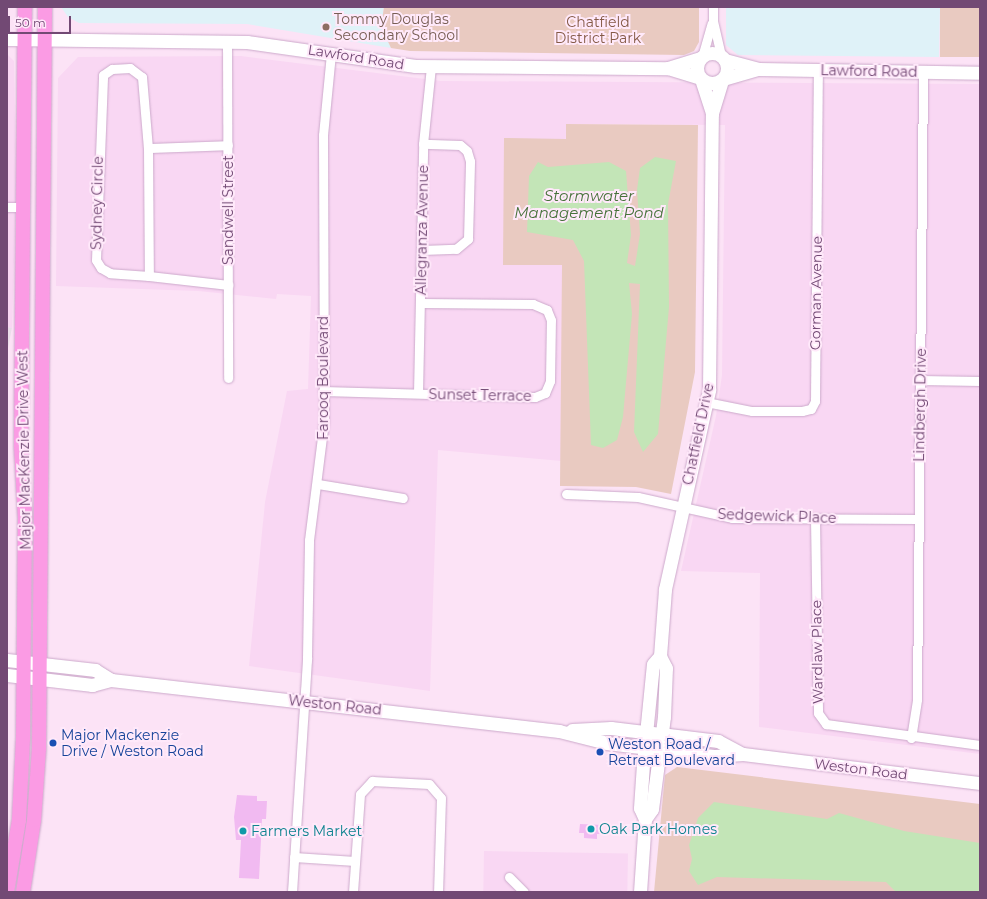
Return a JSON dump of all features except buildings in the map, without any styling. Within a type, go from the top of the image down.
[{"type":"main road","name":"Major MacKenzie Drive West","points":[[8,892],[22,786],[25,518],[21,446],[25,7]]},
{"type":"main road","name":"Major MacKenzie Drive West","points":[[23,892],[37,787],[40,679],[45,7]]},
{"type":"street","points":[[713,7],[713,21],[727,69],[722,79],[712,83],[701,78],[697,69],[702,58],[713,21]]},
{"type":"street","name":"Lawford Road","points":[[7,39],[227,42],[262,44],[431,67],[668,68],[701,78]]},
{"type":"street","name":"Sandwell Street","points":[[227,42],[228,378]]},
{"type":"street","points":[[702,58],[712,53],[723,58]]},
{"type":"street","name":"Farooq Boulevard","points":[[292,892],[304,701],[309,540],[318,484],[323,391],[323,135],[331,54]]},
{"type":"street","name":"Lawford Road","points":[[668,68],[702,58]]},
{"type":"street","name":"Lawford Road","points":[[723,58],[759,69],[980,73]]},
{"type":"street","name":"Allegranza Avenue","points":[[418,393],[423,144],[431,67]]},
{"type":"street","name":"Sydney Circle","points":[[130,68],[142,77],[148,148],[149,276],[110,273],[101,268],[96,260],[100,80],[108,70],[130,68]]},
{"type":"street","name":"Lawford Road","points":[[722,79],[759,69]]},
{"type":"street","name":"Gorman Avenue","points":[[706,402],[752,411],[788,412],[811,409],[815,401],[818,70]]},
{"type":"street","name":"Lindbergh Drive","points":[[911,738],[917,699],[923,72]]},
{"type":"street","name":"Chatfield Drive","points":[[701,78],[712,113]]},
{"type":"street","name":"Chatfield Drive","points":[[646,819],[652,809],[661,734],[666,668],[660,656],[665,589],[706,402],[711,368],[712,113],[722,79]]},
{"type":"street","points":[[422,250],[456,250],[468,240],[470,161],[467,151],[460,145],[423,144]]},
{"type":"street","points":[[148,148],[228,145]]},
{"type":"street","points":[[8,207],[24,207]]},
{"type":"street","points":[[149,276],[228,285]]},
{"type":"street","name":"Sunset Terrace","points":[[323,391],[535,397],[545,393],[550,381],[551,320],[541,306],[421,303]]},
{"type":"street","points":[[920,380],[980,381]]},
{"type":"street","points":[[318,484],[403,498]]},
{"type":"street","name":"Sedgewick Place","points":[[566,494],[638,497],[732,518],[918,519]]},
{"type":"street","name":"Wardlaw Place","points":[[815,518],[818,713],[826,724],[911,738],[980,745]]},
{"type":"street","name":"Chatfield Drive","points":[[646,819],[640,808],[645,748],[653,664],[660,656]]},
{"type":"street","name":"Weston Road","points":[[7,660],[95,670],[111,680]]},
{"type":"street","name":"Weston Road","points":[[7,675],[92,685],[111,680],[304,701],[558,731],[607,743],[645,748],[715,756],[743,754],[980,783]]},
{"type":"street","name":"Weston Road","points":[[558,731],[611,728],[647,732],[718,741],[743,754]]},
{"type":"street","points":[[353,892],[360,794],[372,781],[429,784],[441,798],[438,892]]},
{"type":"street","points":[[640,892],[646,819]]},
{"type":"street","points":[[294,857],[355,861]]},
{"type":"street","points":[[509,877],[524,892]]},
{"type":"shaded area","name":"Tommy Douglas Secondary School","points":[[61,7],[384,7],[381,27],[391,48],[247,24],[79,23],[68,17]]},
{"type":"shaded area","points":[[726,7],[940,7],[939,57],[738,55],[726,45]]},
{"type":"shaded area","points":[[7,54],[14,61],[16,193],[12,328],[7,327]]},
{"type":"shaded area","points":[[241,56],[441,81],[980,84],[980,754],[759,727],[760,573],[681,571],[716,416],[722,375],[725,125],[566,124],[562,461],[438,450],[430,691],[249,666],[265,502],[287,391],[308,389],[311,296],[277,294],[276,299],[198,291],[56,286],[58,78],[78,57]]},
{"type":"shaded area","points":[[7,327],[12,328],[7,353]]},
{"type":"shaded area","points":[[484,851],[628,854],[627,892],[483,892]]},
{"type":"green space","name":"Chatfield District Park","points":[[384,7],[699,7],[699,42],[694,51],[684,55],[410,51],[391,48],[381,27]]},
{"type":"green space","points":[[940,7],[980,7],[980,57],[940,57]]},
{"type":"green space","points":[[566,124],[698,125],[695,372],[671,494],[636,487],[560,486],[562,265],[503,265],[504,138],[566,139]]},
{"type":"green space","points":[[677,767],[980,804],[980,892],[654,892],[665,775]]},
{"type":"water","name":"Stormwater Management Pond","points":[[655,157],[676,161],[668,204],[669,307],[658,434],[643,452],[634,432],[640,284],[629,283],[632,314],[623,417],[617,440],[603,448],[591,445],[584,261],[573,240],[527,232],[529,176],[538,162],[548,167],[609,162],[626,171],[631,235],[627,263],[635,266],[640,234],[637,190],[640,168]]},
{"type":"water","points":[[714,802],[827,819],[839,813],[904,831],[980,843],[980,892],[896,892],[886,882],[717,877],[698,885],[689,871],[692,859],[689,845],[698,818]]},
{"type":"place","name":"Tommy Douglas Secondary School","points":[[326,27]]},
{"type":"place","name":"Major Mackenzie Drive / Weston Road","points":[[53,743]]},
{"type":"place","name":"Weston Road / Retreat Boulevard","points":[[600,752]]},
{"type":"place","name":"Oak Park Homes","points":[[591,829]]},
{"type":"place","name":"Farmers Market","points":[[243,831]]}]
